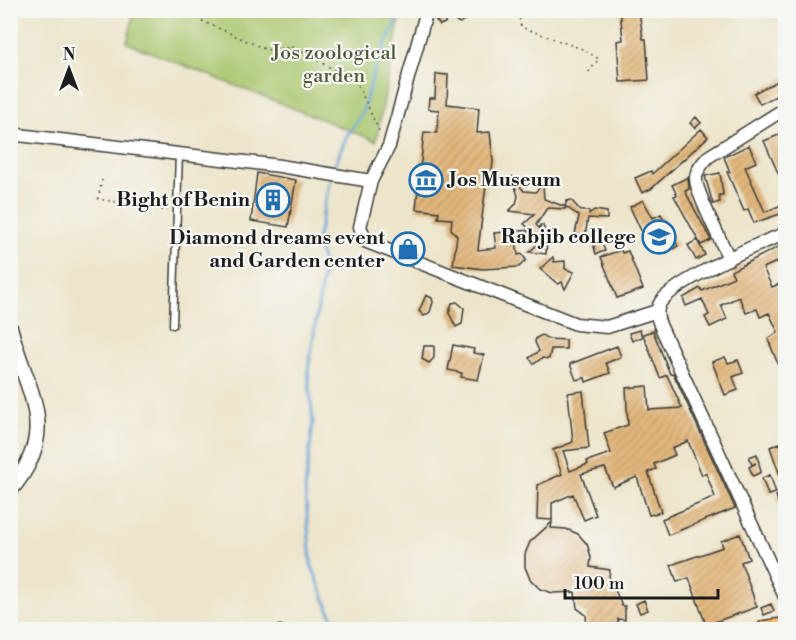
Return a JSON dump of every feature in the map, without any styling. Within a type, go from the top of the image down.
[{"type":"street","points":[[428,10],[389,146],[371,181],[360,227],[367,242],[375,247],[436,267],[552,317],[576,324],[607,327],[657,311]]},
{"type":"street","points":[[729,259],[699,193],[695,178],[699,168],[708,157],[786,108]]},
{"type":"street","points":[[10,134],[180,154],[371,181]]},
{"type":"street","points":[[786,234],[751,247],[675,290],[660,303],[657,311],[660,325],[786,599]]},
{"type":"street","points":[[10,328],[18,371],[33,393],[37,432],[29,465],[10,490]]},
{"type":"lane","points":[[174,325],[180,154]]},
{"type":"path","points":[[174,10],[267,50],[294,47],[357,83],[378,131],[389,146]]},
{"type":"path","points":[[475,10],[519,15],[521,27],[582,49],[599,59],[587,74]]},
{"type":"path","points":[[102,180],[98,199],[177,213]]},
{"type":"green space","name":"Jos zoological garden","points":[[129,11],[381,11],[400,17],[376,141],[127,43],[133,18]]},
{"type":"building","points":[[620,10],[639,10],[643,39],[646,39],[649,80],[620,82],[617,41],[623,40]]},
{"type":"building","points":[[461,11],[466,18],[460,23],[453,20],[456,13]]},
{"type":"building","points":[[441,13],[448,16],[445,23],[440,25],[435,19]]},
{"type":"building","points":[[436,74],[448,75],[447,104],[479,108],[477,133],[490,132],[493,162],[490,185],[486,185],[478,250],[496,248],[494,233],[531,230],[516,240],[518,255],[522,254],[526,260],[519,267],[483,269],[453,265],[457,236],[451,229],[452,219],[438,218],[439,212],[416,209],[424,132],[437,133],[439,110],[428,109],[429,98],[435,98]]},
{"type":"building","points":[[786,77],[786,91],[760,104],[754,93]]},
{"type":"building","points":[[696,117],[701,123],[695,128],[690,123]]},
{"type":"building","points":[[701,129],[708,137],[651,189],[642,193],[635,178],[651,171],[652,174]]},
{"type":"building","points":[[786,132],[786,191],[764,141]]},
{"type":"building","points":[[749,145],[756,162],[745,167],[765,212],[786,203],[786,212],[754,223],[748,209],[744,211],[727,172],[730,172],[724,157]]},
{"type":"building","name":"Bight of Benin","points":[[257,173],[296,180],[288,227],[251,221]]},
{"type":"building","points":[[720,173],[723,195],[719,195],[720,202],[713,204],[705,176]]},
{"type":"building","points":[[512,176],[524,191],[535,192],[543,185],[544,199],[566,207],[565,209],[547,208],[536,225],[540,229],[540,225],[543,225],[547,240],[546,254],[529,252],[537,245],[538,237],[524,224],[535,214],[509,211],[516,204],[518,196]]},
{"type":"building","points":[[688,177],[689,189],[685,191],[711,240],[701,245],[674,196],[677,195],[672,185]]},
{"type":"building","points":[[571,200],[581,211],[589,211],[589,214],[594,210],[607,212],[607,219],[588,218],[585,236],[575,234],[579,216],[565,206],[567,201]]},
{"type":"building","points":[[643,200],[653,218],[661,214],[678,246],[666,253],[657,236],[646,241],[630,207]]},
{"type":"building","points":[[601,240],[605,251],[596,254],[593,243]]},
{"type":"building","points":[[697,240],[705,255],[696,260],[688,245]]},
{"type":"building","points":[[786,243],[786,258],[763,268],[772,287],[786,281],[785,382],[768,339],[778,332],[769,313],[760,317],[757,309],[746,313],[739,297],[721,305],[727,319],[710,327],[705,317],[709,315],[702,299],[686,306],[683,298],[700,288],[702,291],[734,277],[731,271]]},
{"type":"building","points":[[621,250],[622,253],[628,251],[643,289],[617,298],[601,257]]},
{"type":"building","points":[[553,257],[554,262],[565,261],[565,269],[574,272],[565,289],[562,282],[558,284],[540,269]]},
{"type":"building","points":[[426,295],[432,298],[433,302],[430,312],[424,316],[419,311]]},
{"type":"building","points":[[457,302],[464,308],[462,324],[456,327],[449,313],[452,303]]},
{"type":"building","points":[[640,330],[642,337],[632,341],[629,333]]},
{"type":"building","points":[[653,331],[670,374],[673,373],[735,508],[668,535],[662,519],[715,497],[706,473],[702,475],[688,441],[672,448],[675,455],[654,464],[656,469],[648,472],[661,512],[649,515],[637,477],[613,487],[605,468],[581,474],[596,515],[584,520],[573,494],[552,503],[552,520],[537,519],[538,485],[562,474],[553,450],[573,442],[568,393],[583,391],[589,448],[563,451],[570,471],[588,464],[587,461],[611,453],[604,433],[628,425],[626,388],[647,386],[649,410],[682,408],[667,375],[660,378],[643,334]]},
{"type":"building","points":[[542,335],[548,339],[566,340],[566,349],[551,349],[549,359],[542,358],[534,364],[529,358],[539,351],[535,342],[536,338]]},
{"type":"building","points":[[453,345],[474,349],[473,353],[484,355],[478,380],[461,377],[462,373],[448,370]]},
{"type":"building","points":[[424,346],[434,346],[434,358],[429,363],[422,359]]},
{"type":"building","points":[[617,346],[621,357],[606,363],[610,373],[586,382],[585,378],[576,380],[570,364]]},
{"type":"building","points":[[725,357],[728,363],[738,360],[743,373],[733,377],[738,390],[725,395],[712,362]]},
{"type":"building","points":[[780,443],[786,460],[784,487],[770,447]]},
{"type":"building","points":[[757,454],[761,472],[753,476],[749,467],[756,463],[752,465],[749,457]]},
{"type":"building","points":[[770,475],[776,493],[768,495],[762,478]]},
{"type":"building","points":[[786,493],[786,519],[785,519],[776,496]]},
{"type":"building","points":[[552,522],[551,528],[566,529],[578,534],[587,544],[591,557],[590,567],[610,570],[609,576],[622,606],[625,606],[625,620],[618,619],[618,630],[587,630],[586,615],[577,608],[575,592],[553,593],[540,589],[530,579],[525,567],[525,554],[530,542]]},
{"type":"building","points":[[740,534],[749,559],[741,562],[757,607],[706,625],[689,578],[677,582],[671,565],[723,547],[721,541]]},
{"type":"building","points":[[644,600],[648,610],[640,613],[636,604]]},
{"type":"building","points":[[771,604],[774,611],[764,615],[761,608]]},
{"type":"waterway","points":[[332,173],[346,137],[362,114],[376,64],[402,10]]},
{"type":"waterway","points":[[330,179],[317,241],[324,268],[308,371],[313,423],[305,488],[311,564],[337,630]]},
{"type":"place","name":"Jos Museum","points":[[426,180]]},
{"type":"place","name":"Bight of Benin","points":[[273,200]]},
{"type":"place","name":"Rabjib college","points":[[659,237]]},
{"type":"place","name":"Diamond dreams event and Garden center","points":[[408,249]]}]
